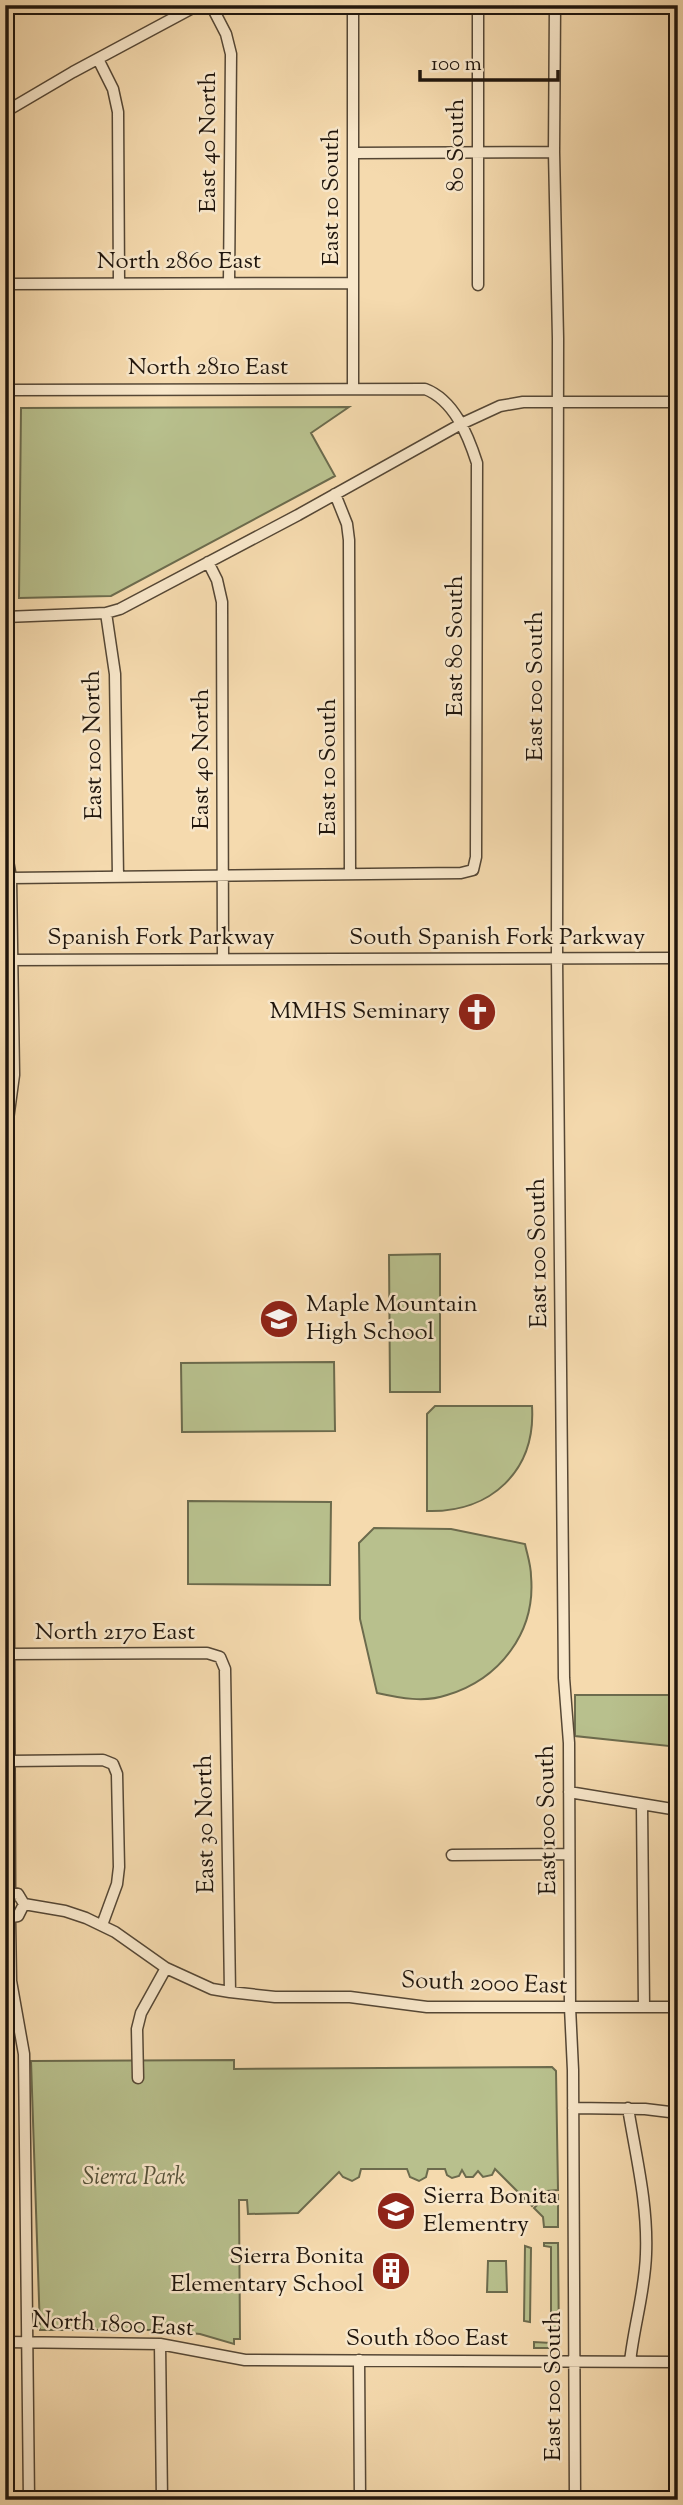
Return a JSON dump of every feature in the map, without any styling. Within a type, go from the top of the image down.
[{"type":"street","points":[[5,111],[198,5]]},
{"type":"street","name":"East 40 North","points":[[211,5],[226,34],[231,54],[229,283]]},
{"type":"street","name":"East 10 South","points":[[353,5],[353,388]]},
{"type":"street","name":"80 South","points":[[478,5],[478,285]]},
{"type":"street","name":"East 100 South","points":[[555,5],[558,402],[557,958],[564,1678],[569,1743],[575,2500]]},
{"type":"street","points":[[98,59],[113,89],[118,111],[119,284]]},
{"type":"street","points":[[354,153],[555,152]]},
{"type":"street","name":"North 2860 East","points":[[5,284],[353,284]]},
{"type":"street","name":"North 2810 East","points":[[5,390],[411,388]]},
{"type":"street","name":"East 80 South","points":[[351,874],[461,873],[473,870],[476,857],[477,463],[454,413],[437,394],[411,388]]},
{"type":"street","points":[[5,617],[106,613],[133,603],[461,425],[507,404],[678,402]]},
{"type":"street","name":"East 10 South","points":[[335,494],[347,524],[349,540],[351,874]]},
{"type":"street","name":"East 40 North","points":[[208,562],[217,580],[222,602],[223,958]]},
{"type":"street","name":"East 100 North","points":[[106,613],[115,674],[118,877]]},
{"type":"street","points":[[5,844],[10,877],[8,960],[14,1075],[7,1126],[6,1184],[10,1654],[8,1891],[21,1896],[23,1904],[18,1916],[8,1919],[11,1982],[23,2054],[29,2500]]},
{"type":"street","points":[[10,877],[351,874]]},
{"type":"street","name":"South Spanish Fork Parkway","points":[[317,959],[678,958]]},
{"type":"street","name":"Spanish Fork Parkway","points":[[8,960],[317,959]]},
{"type":"street","name":"North 2170 East","points":[[10,1654],[207,1653],[220,1657]]},
{"type":"street","name":"East 30 North","points":[[220,1657],[225,1669],[230,1992]]},
{"type":"street","points":[[10,1760],[103,1760],[113,1764],[117,1774],[119,1867],[117,1884],[102,1925]]},
{"type":"street","points":[[569,1792],[678,1810]]},
{"type":"street","points":[[642,1805],[644,2007]]},
{"type":"street","points":[[452,1855],[568,1854]]},
{"type":"street","name":"South 2000 East","points":[[23,1904],[65,1911],[102,1925],[166,1968],[212,1989],[230,1992],[289,1997],[350,1997],[428,2007],[678,2007]]},
{"type":"street","points":[[138,2078],[137,2029],[141,2013],[166,1968]]},
{"type":"street","points":[[5,2019],[18,2016]]},
{"type":"street","points":[[573,2108],[628,2108],[678,2113]]},
{"type":"street","points":[[628,2108],[641,2173],[646,2227],[644,2285],[630,2362]]},
{"type":"street","name":"North 1800 East","points":[[5,2342],[160,2344],[245,2360],[302,2360]]},
{"type":"street","points":[[160,2344],[162,2500]]},
{"type":"street","name":"South 1800 East","points":[[302,2360],[678,2362]]},
{"type":"street","points":[[359,2360],[360,2500]]},
{"type":"green space","points":[[349,407],[311,433],[335,476],[111,596],[19,598],[21,408]]},
{"type":"green space","points":[[440,1254],[440,1392],[390,1392],[389,1255]]},
{"type":"green space","points":[[334,1362],[335,1431],[182,1432],[181,1363]]},
{"type":"green space","points":[[435,1406],[532,1406],[531,1429],[526,1450],[517,1468],[505,1484],[471,1505],[450,1510],[427,1511],[427,1414]]},
{"type":"green space","points":[[188,1501],[331,1502],[330,1585],[188,1584]]},
{"type":"green space","points":[[374,1528],[451,1529],[525,1544],[531,1576],[527,1616],[521,1634],[511,1650],[483,1678],[466,1688],[430,1699],[377,1693],[360,1619],[359,1543]]},
{"type":"green space","points":[[575,1695],[678,1695],[678,1747],[575,1736]]},
{"type":"green space","name":"Sierra Park","points":[[234,2060],[234,2069],[552,2067],[556,2071],[558,2190],[547,2191],[532,2206],[495,2169],[492,2175],[483,2177],[478,2171],[473,2177],[466,2177],[462,2170],[459,2176],[452,2178],[447,2175],[445,2169],[428,2169],[426,2177],[419,2181],[410,2177],[407,2169],[361,2169],[359,2177],[352,2181],[339,2172],[298,2213],[248,2214],[247,2200],[239,2200],[240,2339],[234,2339],[234,2344],[200,2334],[161,2330],[40,2330],[31,2061]]},
{"type":"green space","points":[[549,2194],[558,2195],[558,2227],[544,2227],[543,2217],[534,2208]]},
{"type":"green space","points":[[544,2243],[558,2243],[557,2348],[534,2348],[534,2342],[551,2343],[551,2247],[544,2246]]},
{"type":"green space","points":[[525,2246],[531,2248],[530,2322],[524,2321]]},
{"type":"green space","points":[[488,2261],[506,2261],[507,2292],[487,2292]]},
{"type":"railway","points":[[5,15],[23,5]]},
{"type":"place","name":"MMHS Seminary","points":[[477,1012]]},
{"type":"place","name":"Maple Mountain High School","points":[[279,1319]]},
{"type":"place","name":"Sierra Bonita Elementry","points":[[396,2211]]},
{"type":"place","name":"Sierra Bonita Elementary School","points":[[391,2271]]}]
